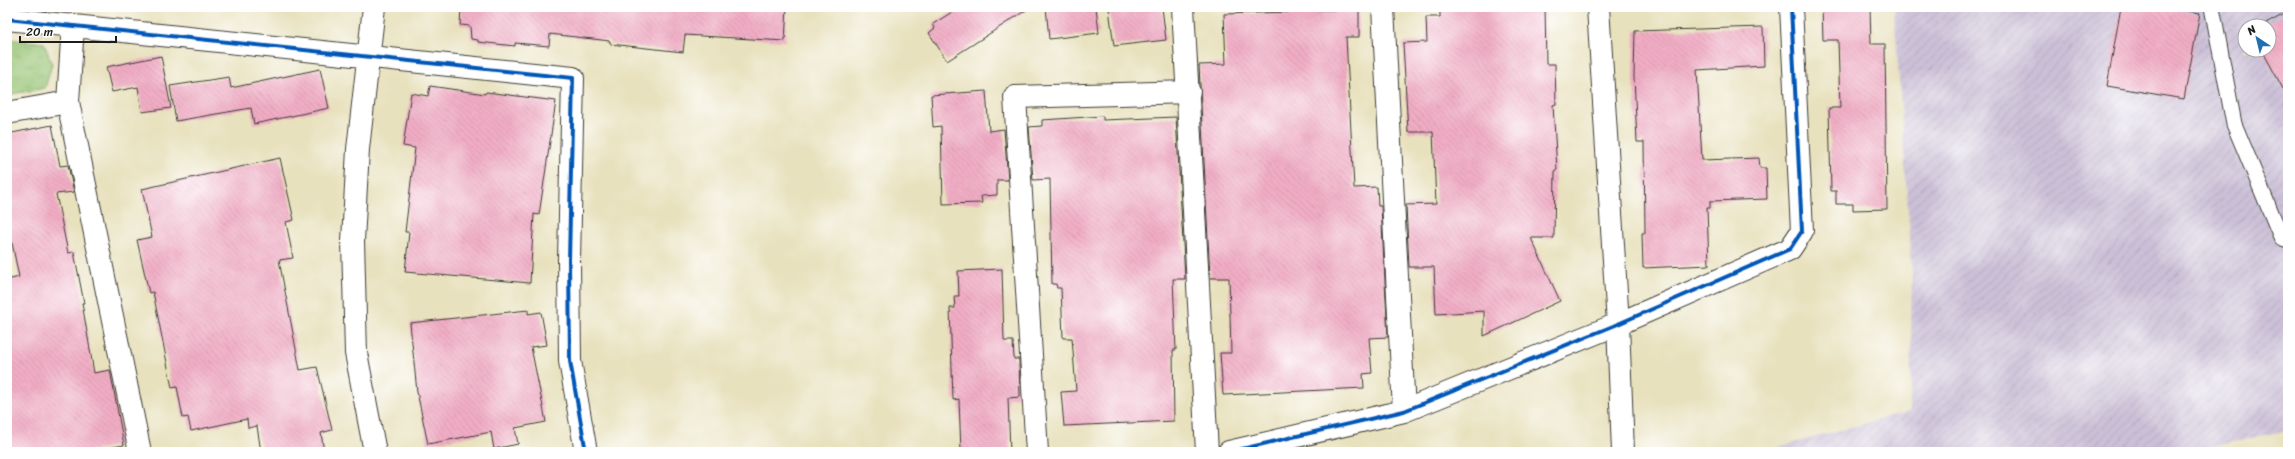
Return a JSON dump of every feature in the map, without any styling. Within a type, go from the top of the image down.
[{"type":"street","points":[[374,7],[367,55],[358,149],[353,241],[356,353],[375,452]]},
{"type":"street","points":[[1183,7],[1189,92],[1207,452]]},
{"type":"street","points":[[1382,7],[1404,411]]},
{"type":"street","points":[[1598,7],[1618,324],[1623,452]]},
{"type":"street","points":[[1229,452],[1404,411],[1618,324],[1790,249],[1802,231],[1791,7]]},
{"type":"street","points":[[7,20],[73,25],[367,55],[573,78],[569,260],[570,361],[586,452]]},
{"type":"street","points":[[73,25],[68,102],[140,452]]},
{"type":"street","points":[[1037,452],[1015,97],[1189,92]]},
{"type":"street","points":[[7,113],[68,102]]},
{"type":"lane","points":[[2212,7],[2234,124],[2282,239],[2288,242]]},
{"type":"shaded area","points":[[1894,7],[2288,7],[2288,430],[2189,452],[1761,452],[1910,411],[1912,267]]},
{"type":"green space","points":[[7,39],[44,43],[52,64],[45,88],[7,95]]},
{"type":"building","points":[[461,7],[787,7],[785,41],[685,35],[683,52],[610,44],[610,41],[550,34],[549,46],[515,43],[515,46],[478,42],[478,40],[471,39],[470,26],[460,25]]},
{"type":"building","points":[[960,7],[1031,7],[947,61],[929,33],[935,28],[933,24]]},
{"type":"building","points":[[1046,7],[1096,7],[1099,33],[1049,39]]},
{"type":"building","points":[[1125,7],[1162,7],[1166,40],[1114,46],[1109,9]]},
{"type":"building","points":[[1440,7],[1545,7],[1546,64],[1555,64],[1556,104],[1553,105],[1557,170],[1555,170],[1554,238],[1531,238],[1560,301],[1484,336],[1484,311],[1436,314],[1434,267],[1409,267],[1406,205],[1436,204],[1433,132],[1408,132],[1403,43],[1427,42],[1426,17],[1440,17]]},
{"type":"building","points":[[1822,7],[1870,7],[1871,44],[1885,44],[1887,209],[1853,210],[1853,204],[1836,204],[1836,191],[1831,191],[1829,108],[1840,108],[1838,40],[1823,40]]},
{"type":"building","points":[[2121,7],[2167,7],[2200,13],[2184,99],[2107,86]]},
{"type":"building","points":[[1289,10],[1359,10],[1359,37],[1346,37],[1354,188],[1377,187],[1378,206],[1381,206],[1388,337],[1369,338],[1372,373],[1363,374],[1364,388],[1223,395],[1220,353],[1231,353],[1229,278],[1210,278],[1199,65],[1226,64],[1224,14],[1289,12]]},
{"type":"building","points":[[2288,12],[2288,98],[2266,58],[2277,58],[2277,18]]},
{"type":"building","points":[[1763,27],[1764,66],[1697,70],[1702,160],[1759,158],[1760,168],[1766,168],[1767,199],[1710,201],[1710,208],[1707,208],[1709,265],[1643,268],[1642,233],[1645,233],[1644,142],[1637,142],[1634,76],[1635,31]]},
{"type":"building","points":[[161,56],[171,108],[142,112],[138,87],[112,92],[106,67]]},
{"type":"building","points":[[320,69],[329,108],[254,124],[251,108],[176,121],[170,86],[229,77],[231,88]]},
{"type":"building","points":[[430,86],[485,94],[486,92],[556,101],[539,215],[534,214],[530,283],[405,272],[409,232],[405,232],[415,148],[403,146],[411,93],[428,96]]},
{"type":"building","points":[[986,91],[989,131],[1004,129],[1008,180],[997,180],[997,195],[981,196],[982,203],[943,204],[941,126],[933,127],[931,95]]},
{"type":"building","points":[[1103,116],[1103,120],[1176,117],[1185,279],[1173,279],[1176,350],[1173,350],[1174,421],[1064,426],[1061,392],[1076,391],[1072,338],[1063,338],[1061,288],[1057,288],[1056,284],[1052,284],[1050,179],[1033,180],[1029,127],[1042,126],[1042,120]]},
{"type":"building","points":[[52,125],[60,166],[68,165],[74,192],[56,194],[68,253],[74,252],[84,303],[82,303],[94,373],[110,370],[124,445],[84,452],[7,452],[7,280],[19,277],[7,218],[7,134]]},
{"type":"building","points":[[280,158],[294,220],[286,222],[293,258],[279,260],[300,370],[317,367],[332,430],[321,433],[324,452],[261,452],[257,426],[248,428],[247,419],[191,431],[188,417],[183,418],[177,387],[172,388],[153,292],[149,293],[137,240],[152,237],[142,189]]},
{"type":"building","points":[[1002,269],[1004,341],[1013,341],[1014,359],[1019,359],[1020,397],[1008,398],[1010,452],[961,452],[959,399],[953,400],[950,308],[955,308],[954,296],[959,296],[958,271]]},
{"type":"building","points":[[528,310],[528,314],[541,312],[547,345],[531,347],[546,422],[515,428],[518,444],[494,449],[491,432],[428,444],[417,392],[410,323]]},
{"type":"cycle path","points":[[1229,452],[1404,411],[1618,324],[1790,249],[1802,231],[1791,7]]},
{"type":"cycle path","points":[[7,19],[573,78],[569,260],[570,361],[586,452]]}]
